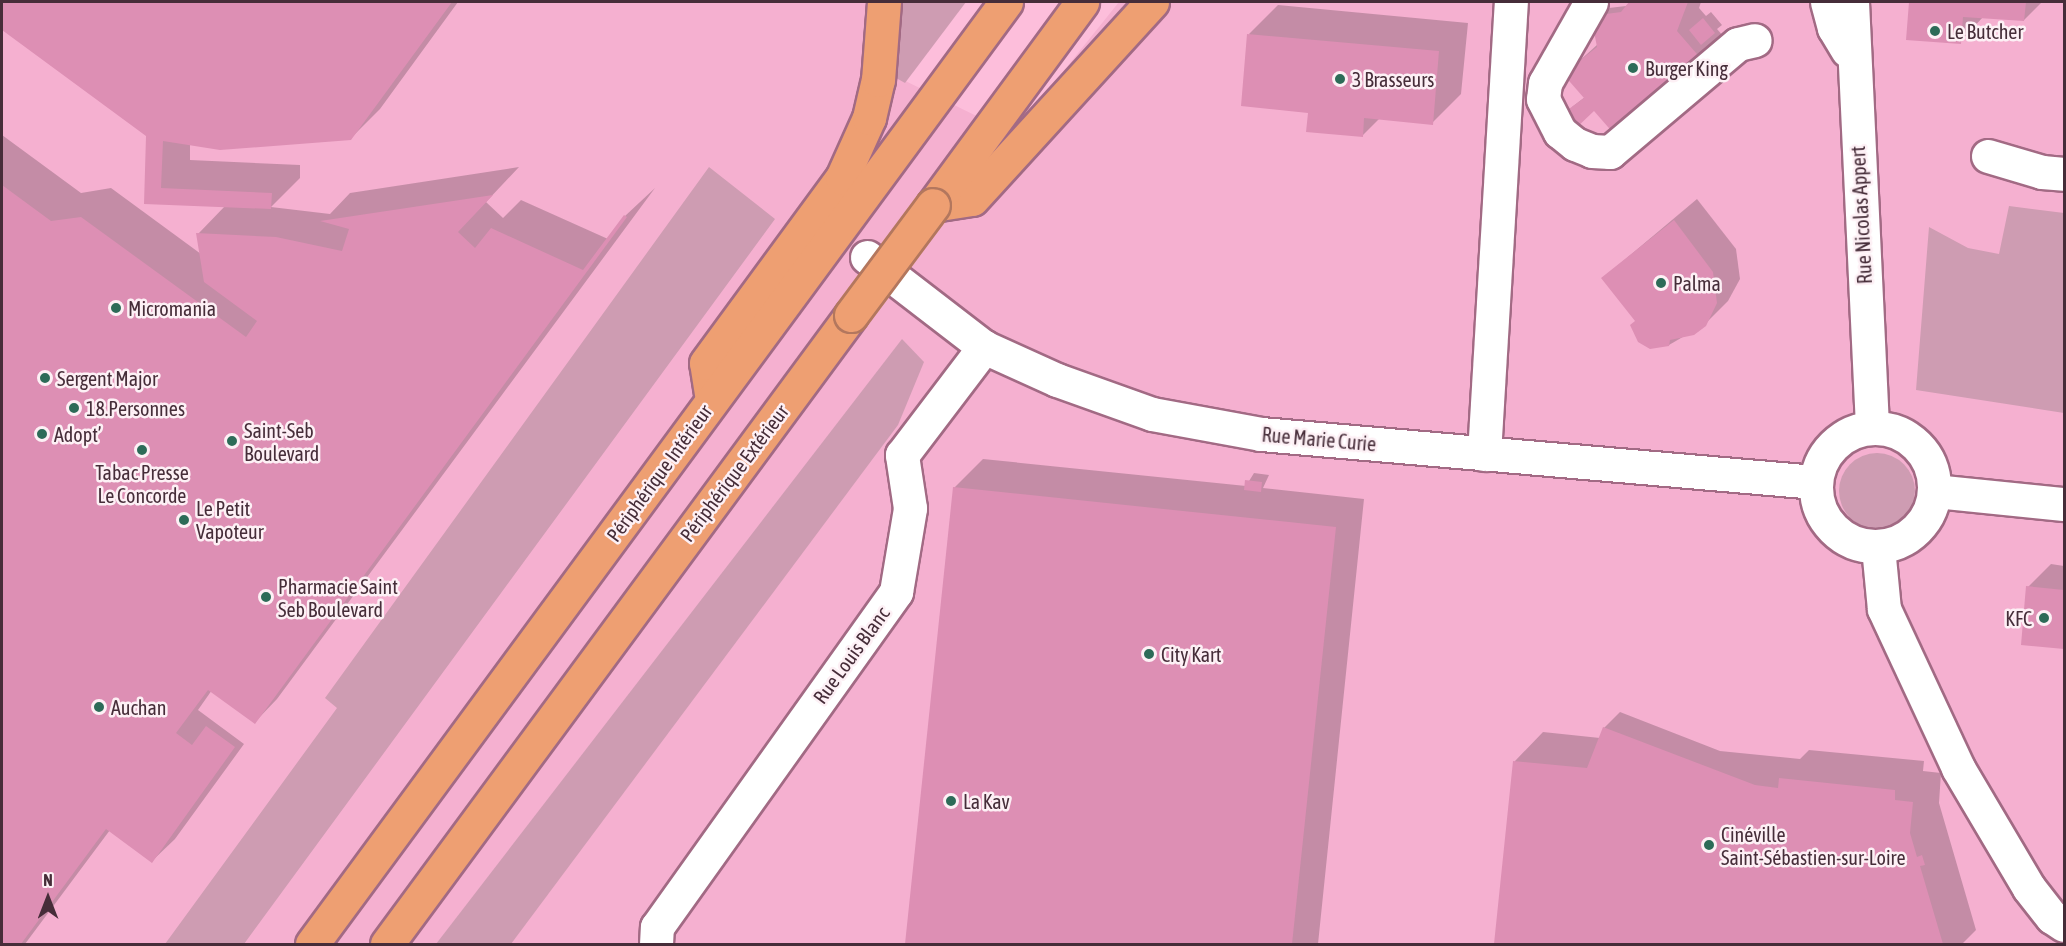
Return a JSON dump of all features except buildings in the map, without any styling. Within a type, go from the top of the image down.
[{"type":"highway","points":[[855,183],[878,80],[884,2]]},
{"type":"highway","points":[[855,183],[1006,2]]},
{"type":"highway","name":"Périphérique Extérieur","points":[[387,945],[1082,2]]},
{"type":"highway","points":[[933,205],[972,199],[1152,2]]},
{"type":"highway","name":"Périphérique Intérieur","points":[[312,945],[712,400],[790,271],[855,183]]},
{"type":"street","points":[[1484,454],[1511,2]]},
{"type":"street","points":[[1592,2],[1545,83],[1543,99],[1560,132],[1575,144],[1592,151],[1610,152],[1616,148],[1737,44],[1755,40]]},
{"type":"street","points":[[1827,2],[1834,28],[1854,62]]},
{"type":"street","name":"Rue Nicolas Appert","points":[[1852,2],[1872,428]]},
{"type":"street","points":[[1988,156],[2042,172],[2064,174]]},
{"type":"street","name":"Rue Marie Curie","points":[[867,257],[984,347],[1057,380],[1152,414],[1261,434],[1815,482]]},
{"type":"street","name":"Rue Louis Blanc","points":[[656,945],[657,927],[896,592],[910,508],[902,456],[984,347]]},
{"type":"street","points":[[1872,428],[1903,435],[1921,450],[1930,463],[1935,491],[1930,512],[1917,530],[1894,544],[1878,547],[1851,542],[1834,531],[1818,506],[1815,482],[1820,465],[1832,446],[1845,436],[1872,428]]},
{"type":"street","points":[[1935,491],[2064,504]]},
{"type":"street","points":[[1878,547],[1884,609],[1958,768],[2029,888],[2064,926]]},
{"type":"shaded area","points":[[2,2],[874,2],[873,65],[1013,134],[1119,2],[2064,2],[2064,944],[2,944]]},
{"type":"shaded area","points":[[874,2],[966,2],[905,83],[873,65]]},
{"type":"shaded area","points":[[709,167],[775,219],[244,944],[165,944],[337,708],[325,698]]},
{"type":"shaded area","points":[[2009,206],[2064,213],[2064,413],[1916,390],[1929,227],[1968,248],[1999,254]]},
{"type":"shaded area","points":[[902,339],[924,362],[898,425],[511,944],[436,944]]},
{"type":"shaded area","points":[[1877,453],[1892,456],[1904,464],[1912,476],[1915,491],[1912,506],[1904,518],[1892,526],[1877,529],[1862,526],[1850,518],[1842,506],[1839,491],[1842,476],[1850,464],[1862,456]]},
{"type":"place","name":"Le Butcher","points":[[1935,31]]},
{"type":"place","name":"Burger King","points":[[1633,68]]},
{"type":"place","name":"3 Brasseurs","points":[[1340,79]]},
{"type":"place","name":"Palma","points":[[1661,283]]},
{"type":"place","name":"Micromania","points":[[116,308]]},
{"type":"place","name":"Sergent Major","points":[[45,378]]},
{"type":"place","name":"18.Personnes","points":[[74,408]]},
{"type":"place","name":"Adopt’","points":[[42,434]]},
{"type":"place","name":"Saint-Seb Boulevard","points":[[232,441]]},
{"type":"place","name":"Tabac Presse Le Concorde","points":[[142,450]]},
{"type":"place","name":"Le Petit Vapoteur","points":[[184,520]]},
{"type":"place","name":"Pharmacie Saint Seb Boulevard","points":[[266,597]]},
{"type":"place","name":"KFC","points":[[2044,618]]},
{"type":"place","name":"City Kart","points":[[1149,654]]},
{"type":"place","name":"Auchan","points":[[99,707]]},
{"type":"place","name":"La Kav","points":[[951,801]]},
{"type":"place","name":"Cinéville Saint-Sébastien-sur-Loire","points":[[1709,845]]}]
